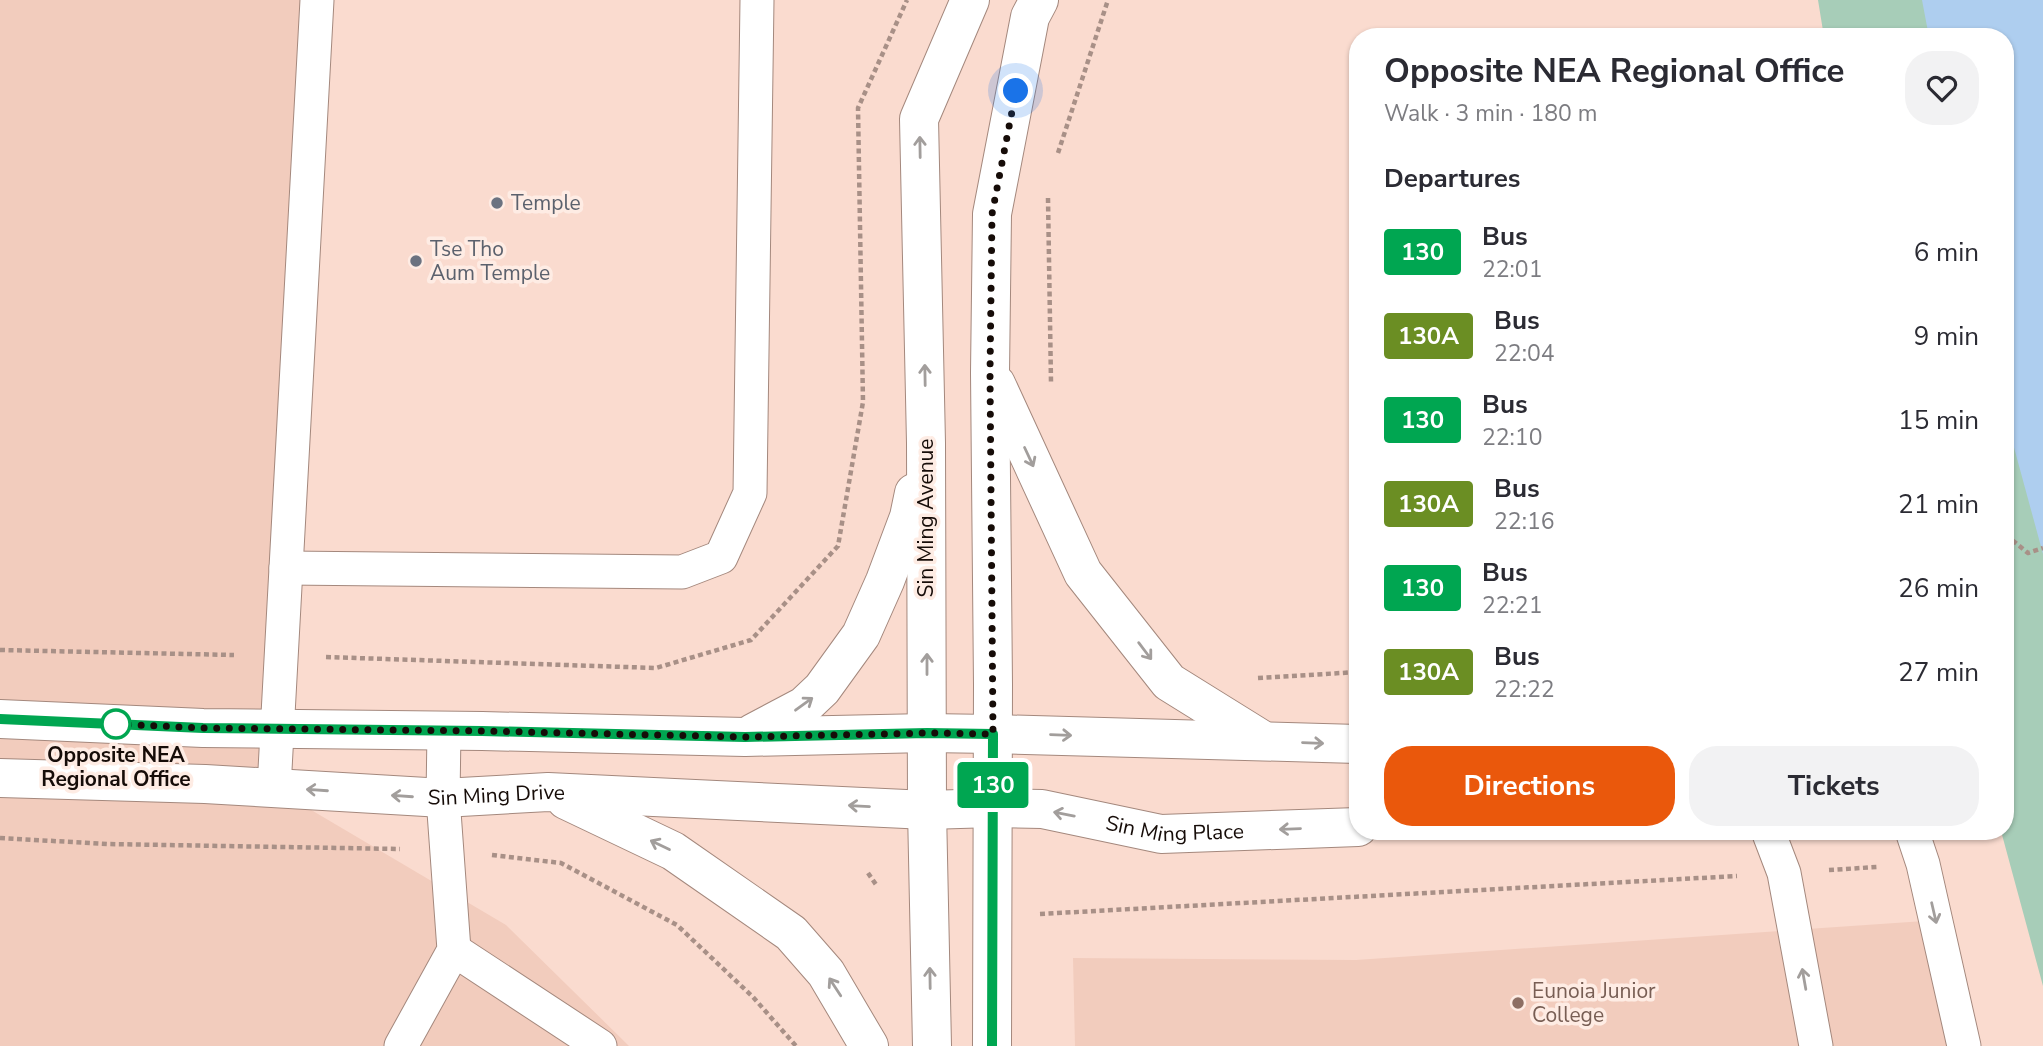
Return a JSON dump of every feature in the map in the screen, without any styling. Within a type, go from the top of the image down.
[{"type":"main road","name":"Sin Ming Avenue","points":[[932,1046],[927,810],[926,443],[919,119],[970,0]]},
{"type":"main road","points":[[992,1046],[992,214],[1031,17],[1039,0]]},
{"type":"main road","points":[[990,373],[1083,573],[1169,682],[1264,741]]},
{"type":"main road","points":[[745,737],[804,706],[822,689],[861,635],[909,517],[926,443]]},
{"type":"main road","points":[[0,719],[203,728],[745,737],[927,733],[1349,744]]},
{"type":"main road","name":"Sin Ming Drive","points":[[0,778],[274,788],[443,798],[548,792],[927,810],[993,808]]},
{"type":"main road","points":[[548,792],[673,851],[792,933],[825,973],[869,1046]]},
{"type":"main road","name":"Sin Ming Place","points":[[993,808],[1042,809],[1161,834],[1349,827]]},
{"type":"lane","points":[[274,788],[317,0]]},
{"type":"lane","points":[[286,568],[682,572],[721,557],[750,493],[757,0]]},
{"type":"lane","points":[[401,1046],[454,950],[443,798],[444,731]]},
{"type":"lane","points":[[1771,840],[1784,873],[1816,1046]]},
{"type":"lane","points":[[1915,840],[1923,864],[1964,1046]]},
{"type":"lane","points":[[454,950],[600,1046]]},
{"type":"path","points":[[858,108],[907,0]]},
{"type":"path","points":[[1056,156],[1108,0]]},
{"type":"path","points":[[1048,196],[1051,384]]},
{"type":"path","points":[[2014,542],[2028,553],[2043,548]]},
{"type":"path","points":[[1254,678],[1349,673]]},
{"type":"path","points":[[992,912],[1041,914],[1923,864]]},
{"type":"path","points":[[868,873],[892,907],[929,909]]},
{"type":"shaded area","points":[[0,0],[317,0],[274,788],[506,925],[629,1046],[0,1046]]},
{"type":"shaded area","name":"Eunoia Junior College","points":[[1939,920],[1974,1046],[1075,1046],[1073,958],[1356,960]]},
{"type":"green space","points":[[1818,0],[2043,0],[2043,986],[2003,840],[2014,840],[2014,28],[1823,28]]},
{"type":"water","points":[[1922,0],[2043,0],[2043,554],[2014,447],[2014,28],[1927,28]]},
{"type":"bus line","name":"130","points":[[0,719],[203,728],[745,737],[993,734],[992,1046]]},
{"type":"place","name":"Temple","points":[[497,203]]},
{"type":"place","name":"Tse Tho Aum Temple","points":[[416,261]]},
{"type":"place","name":"Opposite NEA Regional Office","points":[[116,724]]},
{"type":"place","name":"Eunoia Junior College","points":[[1518,1003]]},
{"type":"route","points":[[116,724],[203,728],[745,737],[993,734],[990,373],[992,214],[1016,91]]}]
